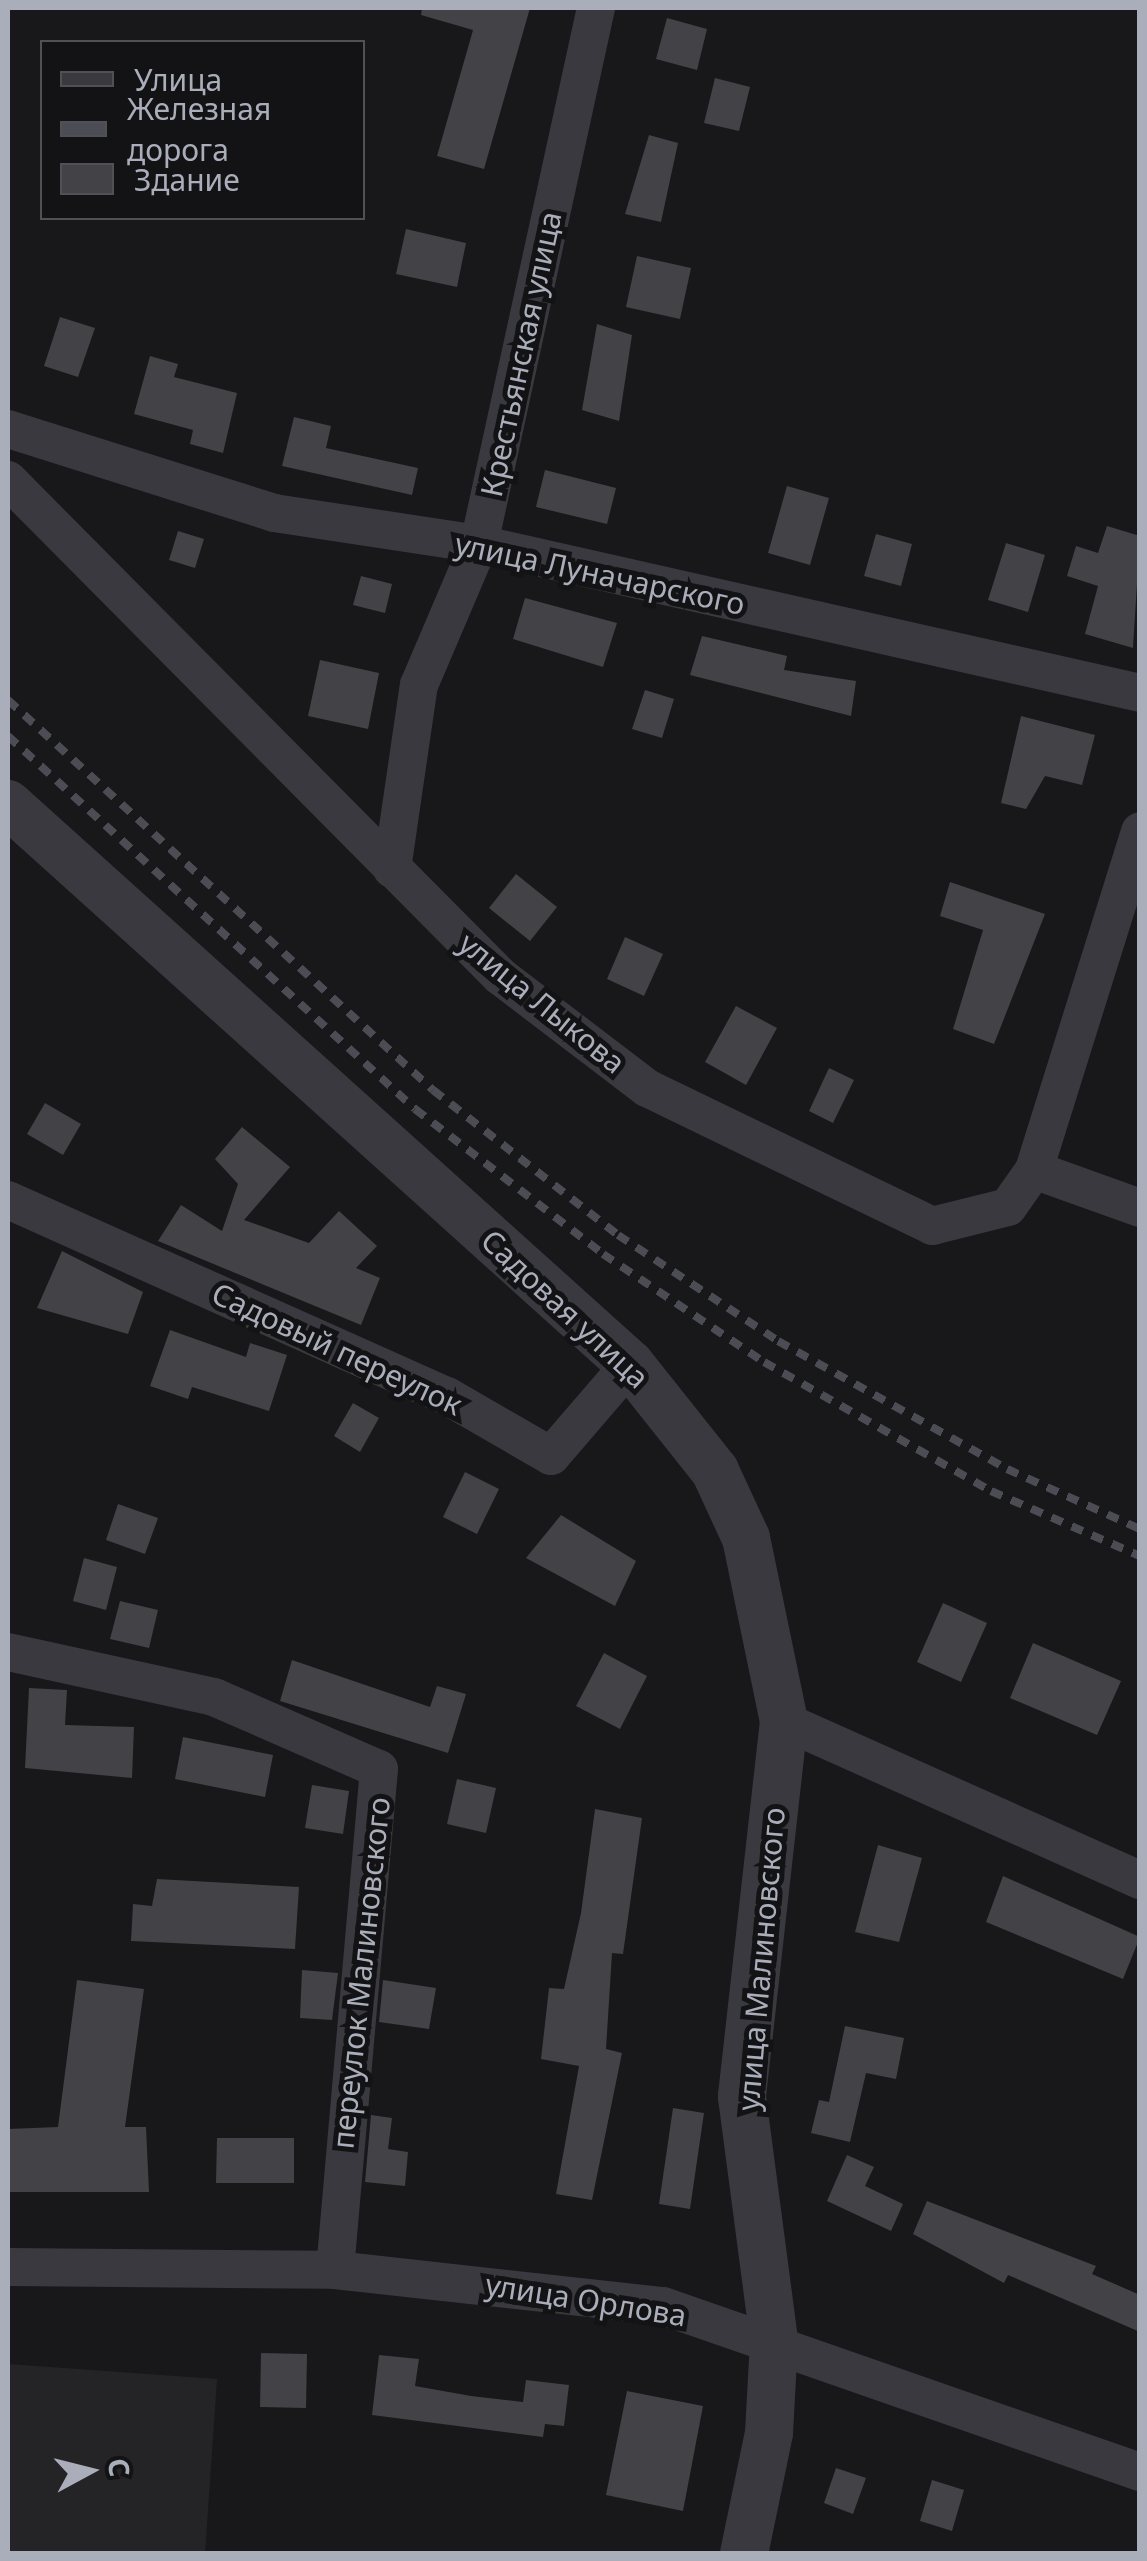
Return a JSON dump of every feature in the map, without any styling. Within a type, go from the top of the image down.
[{"type":"street","name":"Крестьянская улица","points":[[392,869],[419,685],[479,544],[596,8]]},
{"type":"street","name":"улица Луначарского","points":[[8,429],[274,514],[479,544],[1140,692]]},
{"type":"street","name":"улица Лыкова","points":[[8,480],[500,976],[647,1088],[932,1226],[1008,1208],[1034,1170]]},
{"type":"street","name":"Садовая улица","points":[[8,804],[630,1364],[716,1471],[746,1538],[784,1721]]},
{"type":"street","points":[[1140,832],[1034,1170],[1140,1208]]},
{"type":"street","name":"Садовый переулок","points":[[8,1200],[447,1396],[551,1456],[630,1364]]},
{"type":"street","name":"переулок Малиновского","points":[[8,1652],[214,1697],[378,1769],[335,2270]]},
{"type":"street","points":[[784,1721],[1140,1880]]},
{"type":"street","name":"улица Малиновского","points":[[744,2554],[769,2433],[774,2341],[742,2097],[784,1721]]},
{"type":"street","name":"улица Орлова","points":[[8,2267],[335,2270],[556,2288],[663,2306],[774,2341],[1140,2472]]},
{"type":"shaded area","points":[[8,2364],[217,2379],[205,2553],[8,2553]]},
{"type":"building","points":[[422,8],[530,8],[484,169],[437,156],[473,30],[421,15]]},
{"type":"building","points":[[667,18],[707,29],[697,70],[656,59]]},
{"type":"building","points":[[715,78],[750,87],[739,131],[704,123]]},
{"type":"building","points":[[649,135],[678,143],[661,222],[625,214]]},
{"type":"building","points":[[406,229],[466,243],[457,287],[396,274]]},
{"type":"building","points":[[637,256],[691,268],[680,319],[626,307]]},
{"type":"building","points":[[60,317],[95,328],[78,377],[44,366]]},
{"type":"building","points":[[597,324],[632,335],[619,421],[582,410]]},
{"type":"building","points":[[150,356],[178,364],[174,377],[237,393],[223,453],[190,444],[193,430],[134,414]]},
{"type":"building","points":[[294,417],[331,426],[326,448],[418,468],[412,495],[282,466]]},
{"type":"building","points":[[545,470],[616,488],[607,524],[536,507]]},
{"type":"building","points":[[787,486],[829,498],[810,565],[768,553]]},
{"type":"building","points":[[1107,526],[1140,536],[1133,648],[1085,634],[1098,586],[1067,576],[1076,546],[1098,553]]},
{"type":"building","points":[[178,531],[204,539],[195,568],[169,560]]},
{"type":"building","points":[[876,534],[912,544],[901,586],[864,576]]},
{"type":"building","points":[[1006,543],[1045,555],[1028,612],[988,600]]},
{"type":"building","points":[[361,576],[392,584],[385,613],[353,605]]},
{"type":"building","points":[[525,598],[617,623],[603,667],[513,639]]},
{"type":"building","points":[[702,636],[787,656],[784,670],[856,681],[851,716],[690,675]]},
{"type":"building","points":[[320,660],[379,673],[368,729],[308,716]]},
{"type":"building","points":[[645,690],[674,699],[662,738],[632,729]]},
{"type":"building","points":[[1021,716],[1095,735],[1082,785],[1045,776],[1026,809],[1001,803]]},
{"type":"building","points":[[516,874],[557,907],[530,941],[489,908]]},
{"type":"building","points":[[950,882],[1045,914],[994,1044],[953,1029],[983,930],[940,916]]},
{"type":"building","points":[[625,937],[663,954],[644,996],[607,979]]},
{"type":"building","points":[[736,1006],[777,1028],[746,1085],[705,1062]]},
{"type":"building","points":[[829,1068],[854,1080],[833,1123],[809,1111]]},
{"type":"building","points":[[45,1103],[81,1124],[63,1155],[27,1134]]},
{"type":"building","points":[[242,1127],[290,1167],[244,1220],[309,1243],[339,1211],[377,1246],[356,1268],[380,1278],[361,1325],[158,1241],[181,1205],[222,1231],[238,1184],[215,1159]]},
{"type":"building","points":[[62,1251],[143,1292],[128,1334],[37,1308]]},
{"type":"building","points":[[170,1330],[246,1357],[250,1343],[287,1355],[269,1411],[192,1387],[188,1399],[150,1386]]},
{"type":"building","points":[[353,1403],[379,1418],[360,1452],[334,1436]]},
{"type":"building","points":[[465,1472],[499,1489],[477,1534],[443,1517]]},
{"type":"building","points":[[118,1504],[158,1518],[145,1554],[106,1540]]},
{"type":"building","points":[[561,1515],[636,1561],[615,1606],[526,1558]]},
{"type":"building","points":[[84,1558],[117,1567],[106,1610],[73,1601]]},
{"type":"building","points":[[120,1601],[158,1610],[149,1648],[110,1639]]},
{"type":"building","points":[[943,1603],[987,1623],[961,1682],[917,1662]]},
{"type":"building","points":[[1033,1643],[1121,1681],[1097,1735],[1010,1698]]},
{"type":"building","points":[[604,1653],[647,1676],[620,1729],[576,1706]]},
{"type":"building","points":[[292,1660],[430,1707],[437,1686],[466,1694],[448,1753],[280,1701]]},
{"type":"building","points":[[29,1688],[67,1690],[65,1725],[134,1727],[132,1778],[25,1768]]},
{"type":"building","points":[[183,1737],[273,1755],[265,1797],[175,1779]]},
{"type":"building","points":[[457,1779],[496,1788],[486,1833],[447,1824]]},
{"type":"building","points":[[312,1785],[349,1791],[343,1834],[305,1828]]},
{"type":"building","points":[[595,1809],[642,1818],[623,1954],[612,1953],[606,2049],[622,2053],[592,2200],[556,2194],[579,2066],[541,2059],[549,1988],[564,1989],[581,1913]]},
{"type":"building","points":[[878,1845],[922,1858],[899,1942],[855,1932]]},
{"type":"building","points":[[1003,1876],[1140,1937],[1123,1979],[986,1922]]},
{"type":"building","points":[[157,1879],[299,1887],[295,1949],[131,1941],[133,1904],[152,1906]]},
{"type":"building","points":[[302,1970],[338,1973],[332,2020],[300,2018]]},
{"type":"building","points":[[77,1980],[144,1989],[125,2127],[146,2127],[149,2192],[8,2192],[8,2129],[58,2127]]},
{"type":"building","points":[[383,1980],[436,1988],[429,2029],[379,2022]]},
{"type":"building","points":[[845,2026],[904,2038],[896,2079],[866,2073],[850,2142],[811,2133],[819,2100],[829,2102]]},
{"type":"building","points":[[673,2108],[704,2113],[690,2209],[659,2204]]},
{"type":"building","points":[[371,2115],[392,2118],[388,2149],[408,2152],[405,2186],[365,2182]]},
{"type":"building","points":[[217,2138],[294,2138],[294,2183],[216,2183]]},
{"type":"building","points":[[847,2155],[874,2167],[865,2186],[903,2204],[891,2231],[827,2201]]},
{"type":"building","points":[[927,2201],[1096,2266],[1092,2274],[1140,2295],[1140,2332],[1008,2275],[1004,2283],[913,2234]]},
{"type":"building","points":[[261,2353],[307,2354],[306,2408],[260,2407]]},
{"type":"building","points":[[379,2355],[419,2359],[415,2386],[471,2396],[523,2402],[526,2380],[569,2385],[564,2426],[545,2424],[543,2437],[372,2415]]},
{"type":"building","points":[[627,2391],[703,2406],[683,2511],[606,2495]]},
{"type":"building","points":[[836,2468],[866,2478],[853,2514],[824,2503]]},
{"type":"building","points":[[932,2480],[964,2490],[952,2531],[920,2521]]},
{"type":"railway","points":[[8,700],[433,1090],[618,1235],[778,1341],[1007,1469],[1140,1529]]},
{"type":"railway","points":[[8,736],[415,1109],[603,1254],[764,1362],[991,1491],[1140,1556]]}]
